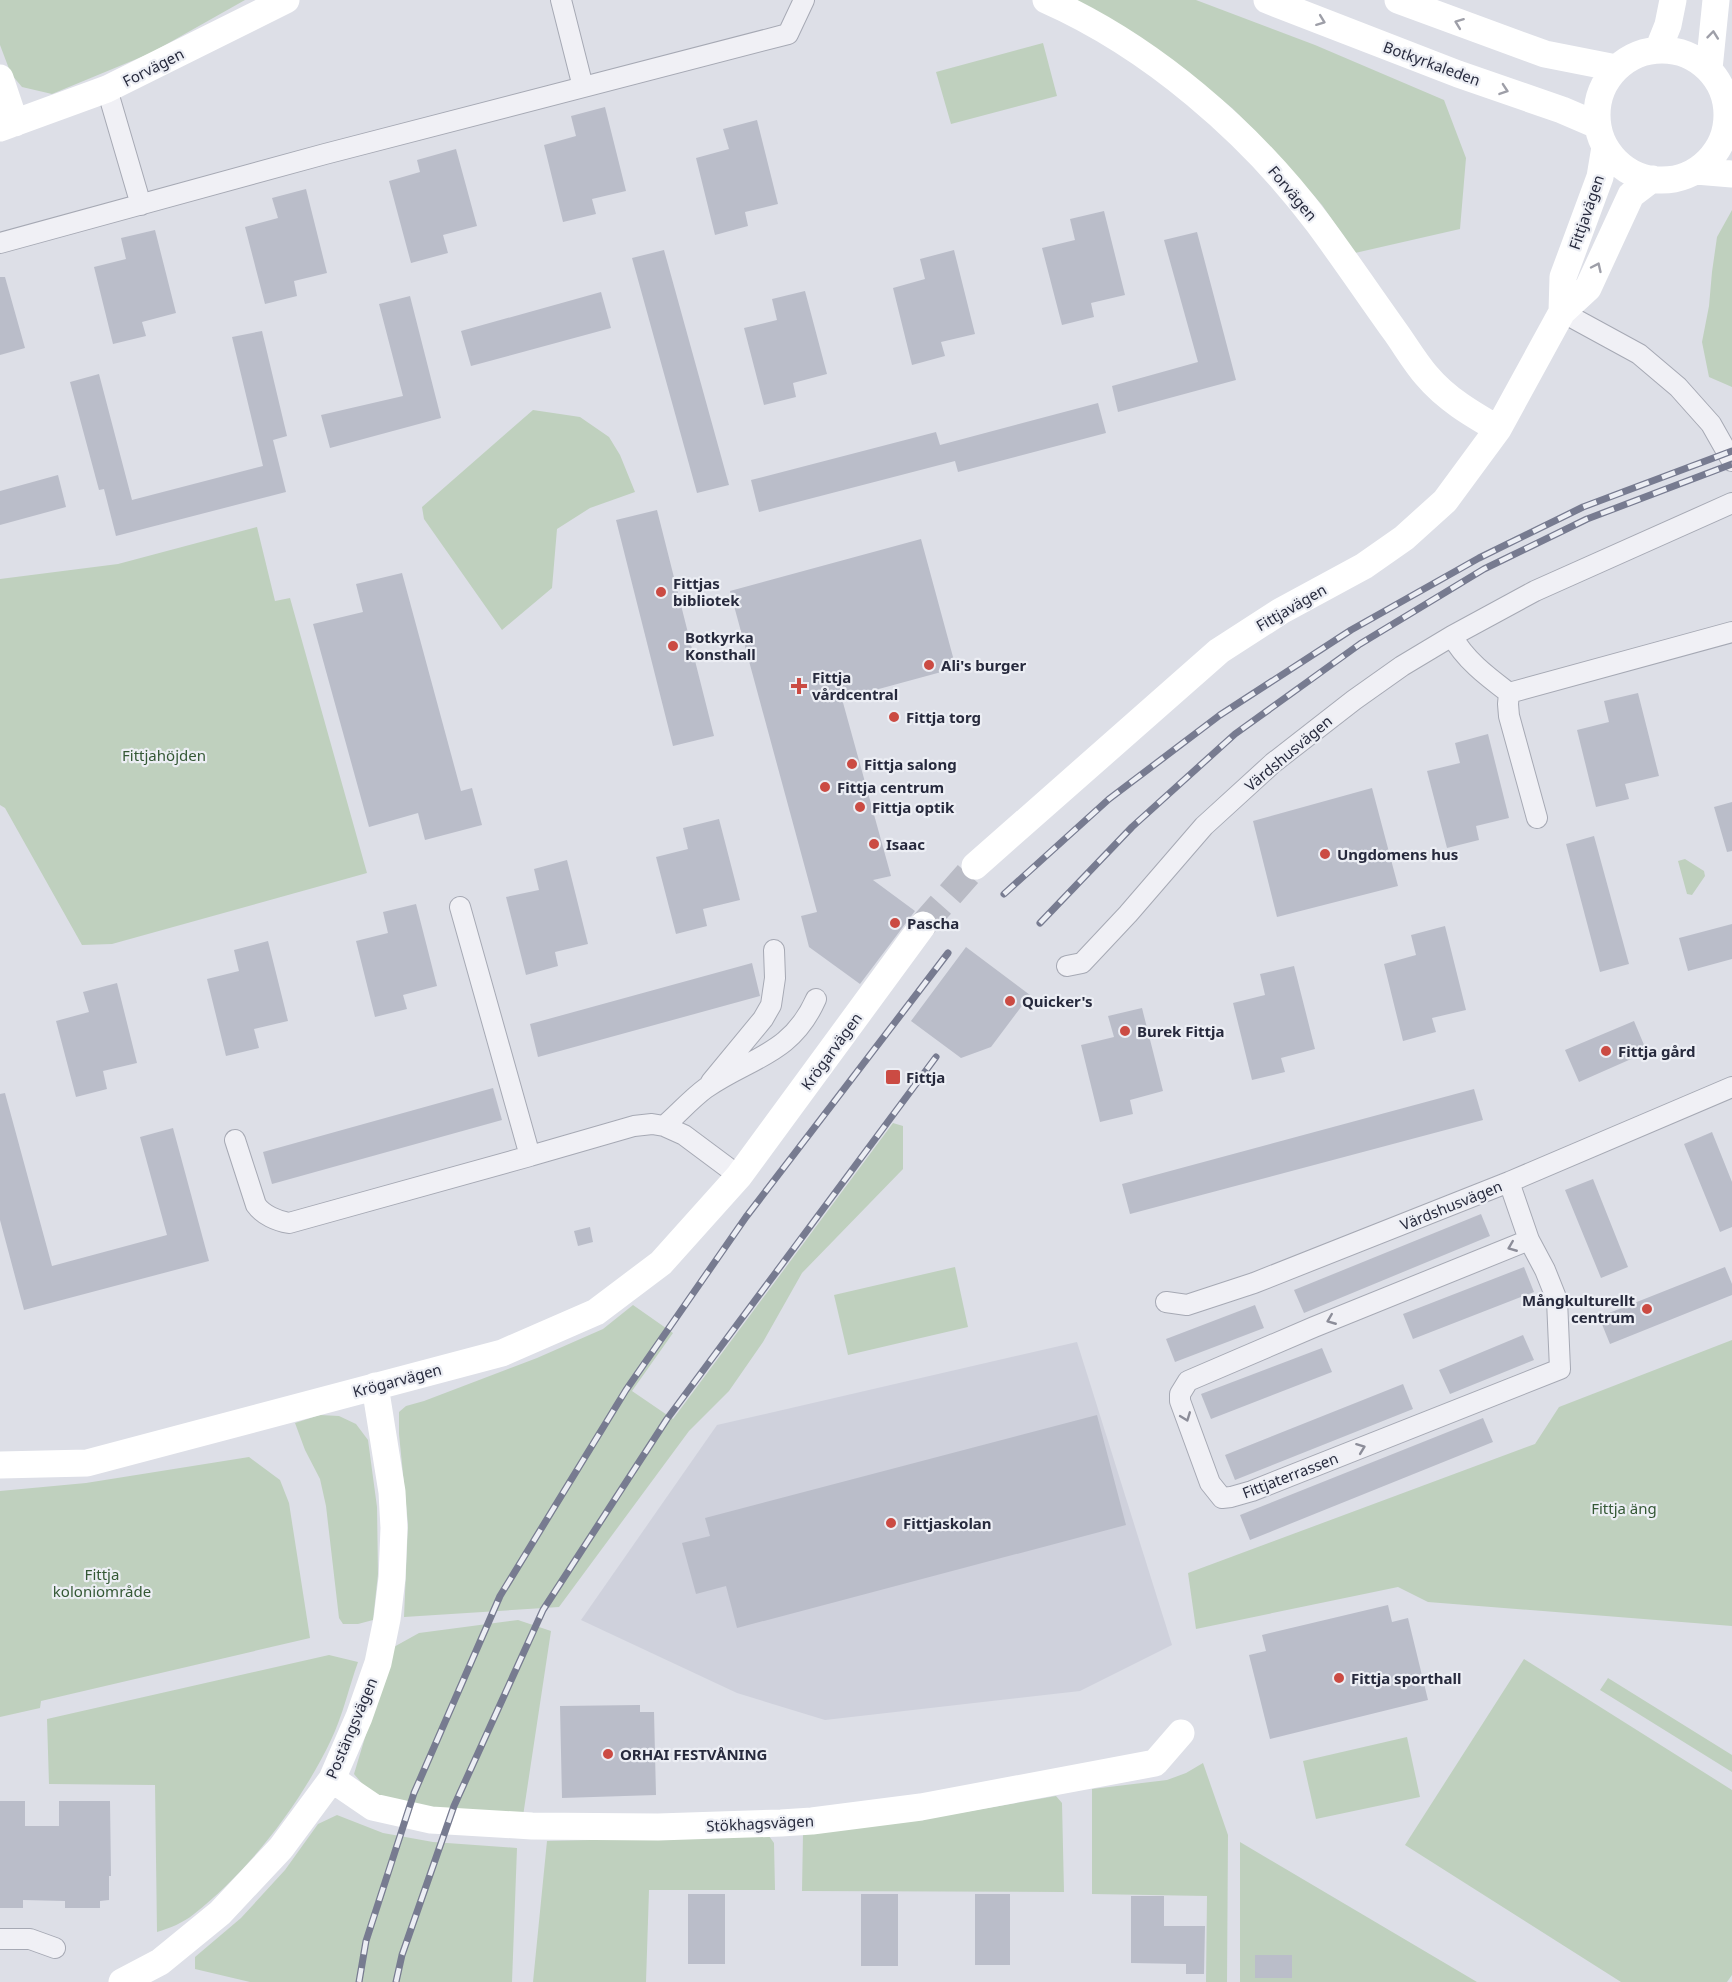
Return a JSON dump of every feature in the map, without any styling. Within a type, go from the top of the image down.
[{"type":"street","name":"Forvägen","points":[[0,78],[8,125],[107,89],[286,0]]},
{"type":"street","points":[[561,0],[584,87]]},
{"type":"street","points":[[0,243],[788,34],[804,0]]},
{"type":"street","name":"Forvägen","points":[[1046,0],[1107,33],[1172,76],[1212,107],[1246,139],[1317,222],[1426,375],[1451,399],[1498,429]]},
{"type":"street","name":"Botkyrkaleden","points":[[1267,0],[1458,74],[1562,110],[1601,136],[1616,161],[1652,179],[1674,179],[1696,171],[1732,174]]},
{"type":"street","points":[[1398,0],[1545,54],[1616,68]]},
{"type":"street","points":[[1658,50],[1668,25],[1673,0]]},
{"type":"street","points":[[1709,69],[1716,0]]},
{"type":"street","points":[[1601,136],[1597,109],[1602,87],[1616,68],[1635,55],[1658,50],[1691,56],[1709,69],[1716,79],[1725,99],[1730,124],[1712,158],[1696,171]]},
{"type":"street","points":[[107,89],[141,205]]},
{"type":"street","name":"Fittjavägen","points":[[1562,312],[1563,277],[1600,177],[1601,136]]},
{"type":"street","name":"Fittjavägen","points":[[975,866],[1219,651],[1281,611],[1364,566],[1404,538],[1445,501],[1498,429],[1562,312],[1588,288],[1631,195],[1652,179]]},
{"type":"street","points":[[1562,312],[1639,354],[1678,387],[1711,424],[1732,461]]},
{"type":"street","name":"Värdshusvägen","points":[[1067,966],[1082,963],[1204,826],[1273,763],[1402,666],[1536,591],[1732,503]]},
{"type":"street","points":[[1509,693],[1732,632]]},
{"type":"street","points":[[1452,636],[1458,647],[1483,673],[1509,693]]},
{"type":"street","points":[[1509,693],[1509,716],[1537,818]]},
{"type":"street","points":[[460,907],[530,1156]]},
{"type":"street","name":"Krögarvägen","points":[[0,1465],[87,1463],[502,1353],[596,1312],[661,1263],[739,1176],[923,925]]},
{"type":"street","points":[[664,1126],[706,1088],[763,1018],[771,1005],[775,978],[774,950]]},
{"type":"street","points":[[706,1088],[766,1056],[784,1043],[808,1017],[816,999]]},
{"type":"street","name":"Värdshusvägen","points":[[1166,1302],[1187,1305],[1254,1283],[1509,1182],[1732,1087]]},
{"type":"street","points":[[236,1140],[259,1210],[273,1218],[290,1223],[634,1126],[652,1124],[664,1126],[684,1135],[739,1176]]},
{"type":"street","name":"Fittjaterrassen","points":[[1509,1182],[1529,1240],[1545,1270],[1557,1300],[1560,1369],[1252,1491],[1222,1498],[1210,1483],[1180,1401],[1180,1394],[1188,1381],[1529,1240]]},
{"type":"street","name":"Postängsvägen","points":[[122,1982],[160,1962],[220,1913],[281,1848],[332,1779],[359,1717],[378,1663],[392,1578],[392,1504],[375,1386]]},
{"type":"street","name":"Stökhagsvägen","points":[[332,1779],[373,1807],[431,1820],[532,1826],[646,1827],[781,1823],[921,1807],[1155,1763],[1181,1733]]},
{"type":"street","points":[[0,1939],[30,1939],[55,1948]]},
{"type":"shaded area","name":"Fittjaskolan","points":[[1077,1342],[1172,1645],[1080,1691],[825,1720],[737,1693],[581,1620],[717,1425]]},
{"type":"green space","points":[[0,0],[245,0],[151,53],[52,94],[22,87],[11,74],[0,45]]},
{"type":"green space","points":[[1076,0],[1196,0],[1315,45],[1444,100],[1466,158],[1460,229],[1355,253],[1322,205],[1232,108],[1175,63]]},
{"type":"green space","points":[[1043,43],[1057,96],[951,124],[936,72]]},
{"type":"green space","points":[[1732,210],[1732,387],[1709,377],[1702,342],[1709,306],[1717,237]]},
{"type":"green space","points":[[533,410],[580,417],[609,437],[620,455],[635,492],[590,508],[557,529],[552,588],[502,630],[424,519],[422,507]]},
{"type":"green space","name":"Fittjahöjden","points":[[257,527],[275,601],[290,598],[367,873],[112,944],[82,945],[5,808],[0,805],[0,579],[118,564]]},
{"type":"green space","points":[[1685,859],[1704,871],[1705,876],[1692,895],[1687,894],[1678,861]]},
{"type":"green space","points":[[893,1123],[903,1126],[903,1169],[802,1273],[763,1342],[729,1391],[689,1431],[559,1607],[404,1617],[408,1524],[399,1412],[406,1406],[537,1358],[603,1329],[633,1305],[673,1333],[632,1391],[673,1419]]},
{"type":"green space","points":[[955,1267],[968,1327],[848,1355],[834,1295]]},
{"type":"green space","name":"Fittja äng","points":[[1732,1340],[1732,1626],[1428,1602],[1398,1587],[1196,1629],[1188,1573],[1535,1444],[1559,1407]]},
{"type":"green space","points":[[320,1415],[339,1416],[356,1424],[368,1440],[377,1507],[378,1574],[373,1620],[358,1624],[343,1624],[339,1618],[326,1506],[320,1479],[305,1450],[295,1423]]},
{"type":"green space","name":"Fittja koloniområde","points":[[249,1457],[280,1480],[289,1503],[310,1638],[41,1701],[40,1708],[0,1717],[0,1491],[86,1483]]},
{"type":"green space","points":[[518,1620],[551,1631],[523,1816],[392,1803],[370,1793],[354,1774],[392,1648],[419,1633]]},
{"type":"green space","points":[[329,1655],[358,1662],[335,1730],[305,1788],[272,1834],[235,1877],[190,1917],[157,1932],[155,1785],[49,1784],[47,1719]]},
{"type":"green space","points":[[1524,1659],[1732,1790],[1732,1975],[1727,1982],[1621,1982],[1405,1845]]},
{"type":"green space","points":[[1608,1678],[1732,1755],[1732,1772],[1600,1690]]},
{"type":"green space","points":[[1407,1737],[1420,1797],[1316,1819],[1303,1761]]},
{"type":"green space","points":[[1203,1763],[1228,1835],[1227,1982],[1206,1982],[1207,1896],[1092,1894],[1092,1789],[1167,1780]]},
{"type":"green space","points":[[1056,1796],[1062,1803],[1064,1892],[802,1891],[803,1833],[959,1813]]},
{"type":"green space","points":[[337,1815],[383,1833],[433,1842],[517,1848],[512,1982],[250,1982],[195,1969],[195,1957],[241,1918],[285,1870],[318,1824]]},
{"type":"green space","points":[[769,1836],[774,1843],[775,1890],[649,1890],[646,1982],[533,1982],[547,1841]]},
{"type":"green space","points":[[1240,1842],[1477,1982],[1240,1982]]},
{"type":"building","points":[[605,107],[626,191],[592,199],[596,214],[563,222],[544,145],[576,136],[571,116]]},
{"type":"building","points":[[757,120],[778,204],[745,212],[748,226],[715,235],[696,158],[729,149],[723,129]]},
{"type":"building","points":[[456,149],[477,226],[443,235],[448,253],[411,263],[389,181],[420,172],[417,160]]},
{"type":"building","points":[[306,189],[327,273],[294,281],[297,296],[265,304],[245,227],[278,218],[272,198]]},
{"type":"building","points":[[1104,211],[1125,295],[1091,303],[1094,317],[1062,325],[1042,248],[1075,240],[1070,219]]},
{"type":"building","points":[[155,230],[176,313],[142,322],[146,336],[113,344],[94,267],[126,259],[121,238]]},
{"type":"building","points":[[1197,232],[1236,380],[1118,412],[1112,386],[1198,362],[1164,240]]},
{"type":"building","points":[[664,250],[729,485],[697,493],[632,258]]},
{"type":"building","points":[[954,250],[975,334],[941,342],[945,356],[912,365],[893,288],[925,279],[920,259]]},
{"type":"building","points":[[0,277],[5,277],[25,348],[0,355]]},
{"type":"building","points":[[805,291],[827,374],[793,383],[796,397],[764,405],[744,328],[777,320],[772,299]]},
{"type":"building","points":[[601,292],[611,328],[471,366],[461,331]]},
{"type":"building","points":[[410,296],[441,418],[330,448],[321,415],[403,396],[379,304]]},
{"type":"building","points":[[262,331],[287,436],[273,440],[286,492],[116,536],[104,489],[99,490],[70,382],[99,374],[132,500],[263,466],[232,337]]},
{"type":"building","points":[[1098,403],[1106,433],[958,472],[955,461],[759,512],[751,480],[936,432],[940,445]]},
{"type":"building","points":[[58,475],[66,507],[0,525],[0,491]]},
{"type":"building","points":[[657,510],[714,736],[673,746],[616,520]]},
{"type":"building","name":"Fittja centrum","points":[[921,539],[956,668],[842,699],[891,876],[873,880],[915,911],[860,984],[809,947],[801,916],[817,912],[730,591]]},
{"type":"building","points":[[402,573],[461,791],[472,788],[482,825],[425,840],[418,813],[369,827],[313,624],[363,612],[356,584]]},
{"type":"building","points":[[1638,693],[1659,776],[1625,784],[1629,799],[1596,807],[1577,730],[1609,722],[1604,701]]},
{"type":"building","points":[[1488,734],[1509,818],[1476,826],[1479,840],[1447,848],[1427,771],[1460,763],[1455,743]]},
{"type":"building","name":"Ungdomens hus","points":[[1372,788],[1398,886],[1277,917],[1253,821]]},
{"type":"building","points":[[1732,802],[1732,851],[1727,852],[1714,807]]},
{"type":"building","points":[[719,819],[740,900],[703,909],[707,926],[676,934],[656,857],[688,849],[683,828]]},
{"type":"building","points":[[1594,836],[1629,964],[1600,972],[1566,844]]},
{"type":"building","points":[[567,860],[588,944],[555,952],[558,966],[526,975],[506,897],[539,890],[534,869]]},
{"type":"building","points":[[416,904],[437,986],[403,995],[407,1009],[375,1017],[356,941],[388,933],[383,912]]},
{"type":"building","points":[[1732,924],[1732,959],[1688,971],[1679,938]]},
{"type":"building","points":[[1445,926],[1466,1010],[1432,1018],[1436,1032],[1403,1041],[1384,964],[1416,955],[1411,935]]},
{"type":"building","points":[[268,941],[288,1021],[254,1029],[259,1048],[226,1056],[207,979],[239,971],[234,950]]},
{"type":"building","points":[[966,947],[1030,995],[991,1047],[961,1058],[911,1021]]},
{"type":"building","points":[[752,963],[760,996],[538,1057],[530,1024]]},
{"type":"building","points":[[1294,966],[1315,1049],[1281,1058],[1285,1072],[1252,1080],[1233,1003],[1265,995],[1260,974]]},
{"type":"building","points":[[117,983],[137,1063],[103,1071],[107,1089],[76,1097],[56,1021],[89,1012],[83,992]]},
{"type":"building","points":[[1142,1008],[1163,1091],[1130,1100],[1133,1114],[1100,1122],[1081,1045],[1114,1037],[1108,1016]]},
{"type":"building","name":"Fittja gård","points":[[1634,1021],[1647,1052],[1579,1082],[1565,1050]]},
{"type":"building","points":[[493,1088],[502,1120],[272,1184],[263,1152]]},
{"type":"building","points":[[1474,1089],[1483,1120],[1130,1214],[1122,1184]]},
{"type":"building","points":[[5,1093],[52,1266],[167,1235],[140,1137],[173,1128],[209,1261],[24,1310],[0,1220],[0,1094]]},
{"type":"building","points":[[1712,1132],[1732,1182],[1732,1227],[1720,1232],[1684,1144]]},
{"type":"building","points":[[1593,1179],[1628,1267],[1601,1278],[1565,1190]]},
{"type":"building","points":[[1481,1214],[1490,1236],[1304,1313],[1294,1290]]},
{"type":"building","points":[[590,1227],[593,1242],[578,1246],[574,1231]]},
{"type":"building","points":[[1524,1267],[1534,1292],[1413,1339],[1403,1314]]},
{"type":"building","name":"Mångkulturellt centrum","points":[[1725,1267],[1732,1284],[1732,1295],[1610,1344],[1599,1317]]},
{"type":"building","points":[[1255,1305],[1264,1328],[1175,1362],[1166,1339]]},
{"type":"building","points":[[1523,1335],[1534,1360],[1450,1394],[1439,1370]]},
{"type":"building","points":[[1322,1348],[1332,1372],[1211,1419],[1201,1394]]},
{"type":"building","points":[[1403,1384],[1413,1409],[1235,1480],[1225,1455]]},
{"type":"building","points":[[1097,1415],[1126,1525],[737,1628],[726,1586],[696,1594],[682,1543],[710,1536],[705,1518]]},
{"type":"building","points":[[1483,1418],[1493,1442],[1250,1540],[1240,1515]]},
{"type":"building","name":"Fittja sporthall","points":[[1388,1605],[1392,1622],[1408,1618],[1428,1700],[1270,1739],[1249,1655],[1266,1651],[1262,1635]]},
{"type":"building","name":"ORHAI FESTVÅNING","points":[[640,1705],[640,1712],[654,1712],[656,1795],[562,1798],[560,1706]]},
{"type":"building","points":[[0,1801],[25,1801],[25,1826],[59,1826],[59,1801],[110,1801],[109,1900],[100,1901],[100,1908],[65,1908],[65,1901],[23,1900],[23,1908],[0,1908]]},
{"type":"building","points":[[688,1894],[725,1894],[725,1964],[688,1964]]},
{"type":"building","points":[[861,1894],[898,1894],[898,1966],[861,1966]]},
{"type":"building","points":[[975,1894],[1010,1894],[1010,1965],[975,1965]]},
{"type":"building","points":[[1131,1896],[1164,1896],[1164,1926],[1205,1926],[1204,1974],[1186,1974],[1186,1964],[1131,1963]]},
{"type":"building","points":[[1255,1955],[1292,1955],[1292,1978],[1255,1978]]},
{"type":"tunnel","points":[[923,925],[975,866]]},
{"type":"railway","points":[[1004,894],[1109,799],[1220,715],[1351,630],[1479,558],[1583,507],[1732,451]]},
{"type":"railway","points":[[1040,923],[1132,827],[1235,734],[1360,644],[1484,569],[1587,519],[1732,464]]},
{"type":"railway","points":[[359,1982],[366,1941],[414,1793],[500,1596],[626,1390],[746,1217],[948,953]]},
{"type":"railway","points":[[396,1982],[402,1955],[454,1806],[543,1610],[667,1419],[936,1057]]},
{"type":"place","name":"Fittjas bibliotek","points":[[661,592]]},
{"type":"place","name":"Botkyrka Konsthall","points":[[673,646]]},
{"type":"place","name":"Ali's burger","points":[[929,665]]},
{"type":"place","name":"Fittja vårdcentral","points":[[799,686]]},
{"type":"place","name":"Fittja torg","points":[[894,717]]},
{"type":"place","name":"Fittja salong","points":[[852,764]]},
{"type":"place","name":"Fittja centrum","points":[[825,787]]},
{"type":"place","name":"Fittja optik","points":[[860,807]]},
{"type":"place","name":"Isaac","points":[[874,844]]},
{"type":"place","name":"Ungdomens hus","points":[[1325,854]]},
{"type":"place","name":"Pascha","points":[[895,923]]},
{"type":"place","name":"Quicker's","points":[[1010,1001]]},
{"type":"place","name":"Burek Fittja","points":[[1125,1031]]},
{"type":"place","name":"Fittja gård","points":[[1606,1051]]},
{"type":"place","name":"Fittja","points":[[893,1077]]},
{"type":"place","name":"Mångkulturellt centrum","points":[[1647,1309]]},
{"type":"place","name":"Fittjaskolan","points":[[891,1523]]},
{"type":"place","name":"Fittja sporthall","points":[[1339,1678]]},
{"type":"place","name":"ORHAI FESTVÅNING","points":[[608,1754]]}]
